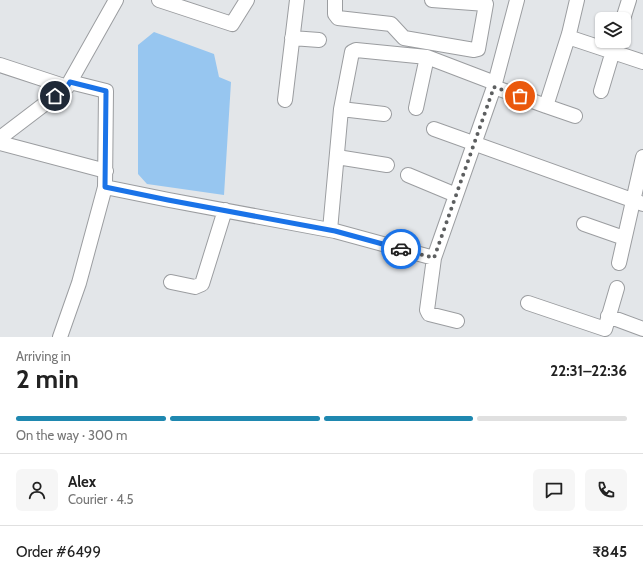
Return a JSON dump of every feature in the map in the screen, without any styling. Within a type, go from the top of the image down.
[{"type":"street","points":[[2,136],[68,85],[116,0]]},
{"type":"street","points":[[159,0],[232,24],[247,0]]},
{"type":"street","points":[[285,100],[297,0]]},
{"type":"street","points":[[335,0],[335,14],[338,18],[384,22],[397,28],[404,38],[474,50],[478,49],[486,4],[432,0]]},
{"type":"street","points":[[457,321],[433,316],[429,314],[427,310],[434,258],[495,85],[517,0]]},
{"type":"street","points":[[546,106],[568,37],[577,0]]},
{"type":"street","points":[[625,12],[629,0]]},
{"type":"street","points":[[568,37],[595,42]]},
{"type":"street","points":[[292,38],[319,40]]},
{"type":"street","points":[[601,91],[613,48]]},
{"type":"street","points":[[618,48],[643,62]]},
{"type":"street","points":[[330,230],[341,109],[350,54],[354,50],[427,57],[546,106],[575,116]]},
{"type":"street","points":[[416,108],[427,57]]},
{"type":"street","points":[[0,65],[68,85],[106,91],[105,187],[79,283],[60,337]]},
{"type":"street","points":[[341,109],[384,114]]},
{"type":"street","points":[[434,129],[638,202]]},
{"type":"street","points":[[2,136],[106,171]]},
{"type":"street","points":[[337,156],[387,165]]},
{"type":"street","points":[[619,263],[624,238],[638,202],[643,157]]},
{"type":"street","points":[[408,175],[456,195]]},
{"type":"street","points":[[105,187],[330,230],[434,258]]},
{"type":"street","points":[[171,282],[195,287],[202,284],[225,210]]},
{"type":"street","points":[[584,224],[624,238]]},
{"type":"street","points":[[605,328],[617,288]]},
{"type":"street","points":[[528,303],[605,328],[643,329]]},
{"type":"water","points":[[154,32],[214,54],[219,77],[231,82],[224,195],[147,184],[138,174],[138,45]]},
{"type":"way so far","points":[[401,249],[434,258],[494,87],[520,96]]},
{"type":"route","points":[[55,96],[67,87],[70,82],[106,91],[105,187],[335,231],[401,249]]}]
